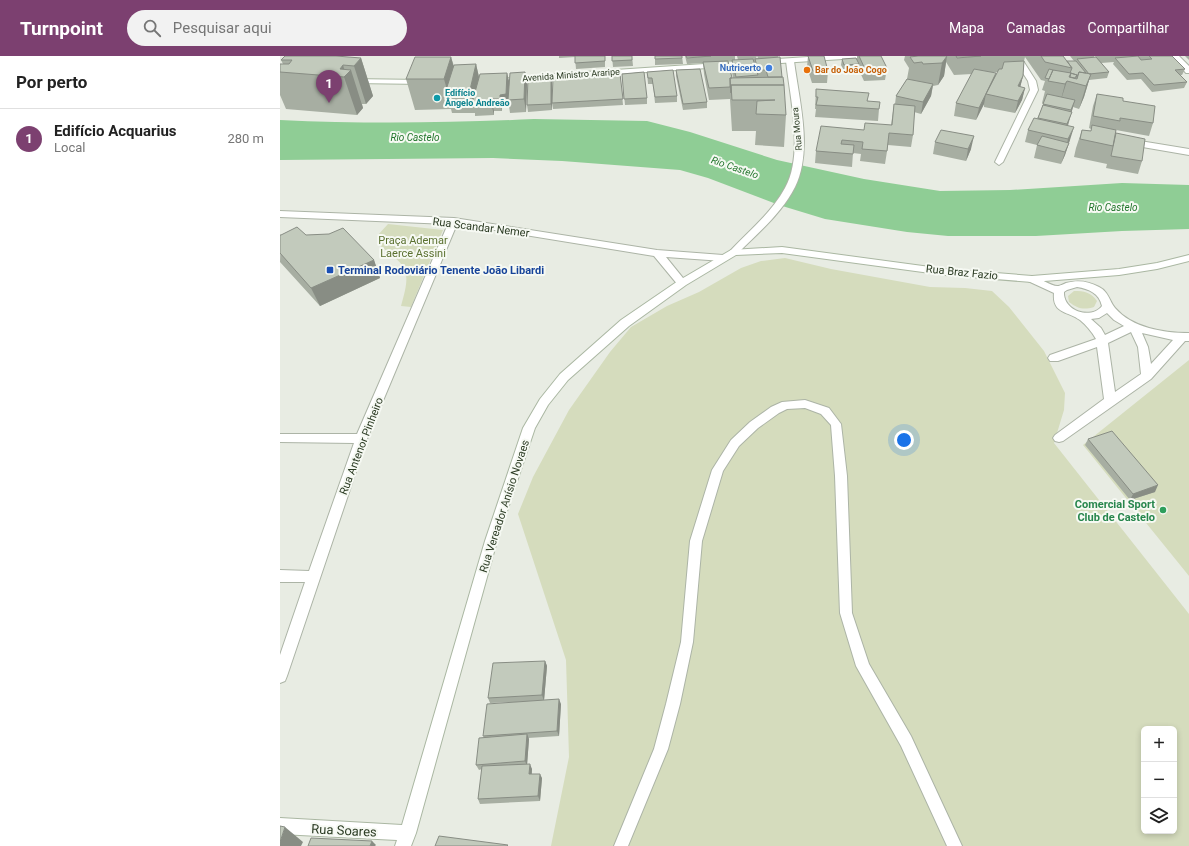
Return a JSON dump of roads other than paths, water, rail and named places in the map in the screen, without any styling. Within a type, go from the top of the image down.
[{"type":"street","name":"Avenida Ministro Araripe","points":[[501,79],[790,58],[858,56]]},
{"type":"street","points":[[999,162],[1034,90],[1032,81],[1016,56]]},
{"type":"street","points":[[1175,56],[1189,71]]},
{"type":"street","name":"Rua Moura","points":[[728,255],[772,213],[790,187],[799,159],[799,136],[790,58]]},
{"type":"street","points":[[344,80],[431,82]]},
{"type":"street","points":[[1120,140],[1189,152]]},
{"type":"street","name":"Rua Scandar Nemer","points":[[280,214],[454,221],[657,253],[728,255]]},
{"type":"street","name":"Rua Antenor Pinheiro","points":[[280,676],[362,439],[454,221]]},
{"type":"street","name":"Rua Braz Fazio","points":[[728,255],[782,250],[945,272],[1032,279],[1090,275],[1157,266],[1189,258]]},
{"type":"street","points":[[657,253],[682,283]]},
{"type":"street","name":"Rua Vereador Anísio Novaes","points":[[406,839],[492,541],[512,475],[529,428],[544,402],[564,377],[625,323],[682,283],[728,255]]},
{"type":"street","points":[[1085,285],[1090,275]]},
{"type":"street","points":[[1032,279],[1060,291]]},
{"type":"street","points":[[1106,306],[1103,312],[1097,315],[1081,315],[1066,310],[1061,305],[1058,300],[1060,291],[1070,285],[1085,285],[1100,292],[1104,297],[1106,306],[1120,319],[1134,326],[1154,332],[1185,337]]},
{"type":"street","points":[[1081,315],[1097,331],[1102,341],[1110,401]]},
{"type":"street","points":[[1054,358],[1102,341],[1134,326]]},
{"type":"street","points":[[1134,326],[1143,347],[1147,376]]},
{"type":"street","points":[[1059,438],[1147,376],[1185,337]]},
{"type":"street","points":[[280,438],[362,439]]},
{"type":"street","points":[[280,576],[313,577]]},
{"type":"street","name":"Rua Soares","points":[[280,826],[406,839]]},
{"type":"lane","points":[[621,846],[661,749],[673,704],[687,642],[696,541],[718,470],[734,443],[754,425],[775,410],[786,406],[805,404],[825,411],[836,424],[841,476],[846,613],[863,666],[906,742],[954,846]]},
{"type":"water","name":"Rio Castelo","points":[[534,119],[647,121],[690,132],[777,160],[864,179],[940,191],[1010,190],[1122,183],[1189,185],[1189,229],[1036,236],[948,236],[907,232],[825,219],[779,205],[708,178],[680,170],[562,161],[493,158],[280,160],[280,120],[407,122]]},
{"type":"place","name":"Nutricerto","points":[[769,68]]},
{"type":"place","name":"Bar do João Cogo","points":[[807,70]]},
{"type":"place","name":"Edifício Ângelo Andreão","points":[[437,98]]},
{"type":"place","name":"Edifício Acquarius","points":[[329,103]]},
{"type":"place","name":"Terminal Rodoviário Tenente João Libardi","points":[[330,270]]},
{"type":"place","name":"Comercial Sport Club de Castelo","points":[[1163,510]]},
{"type":"park label","name":"Praça Ademar Laerce Assini","points":[[413,246]]}]
